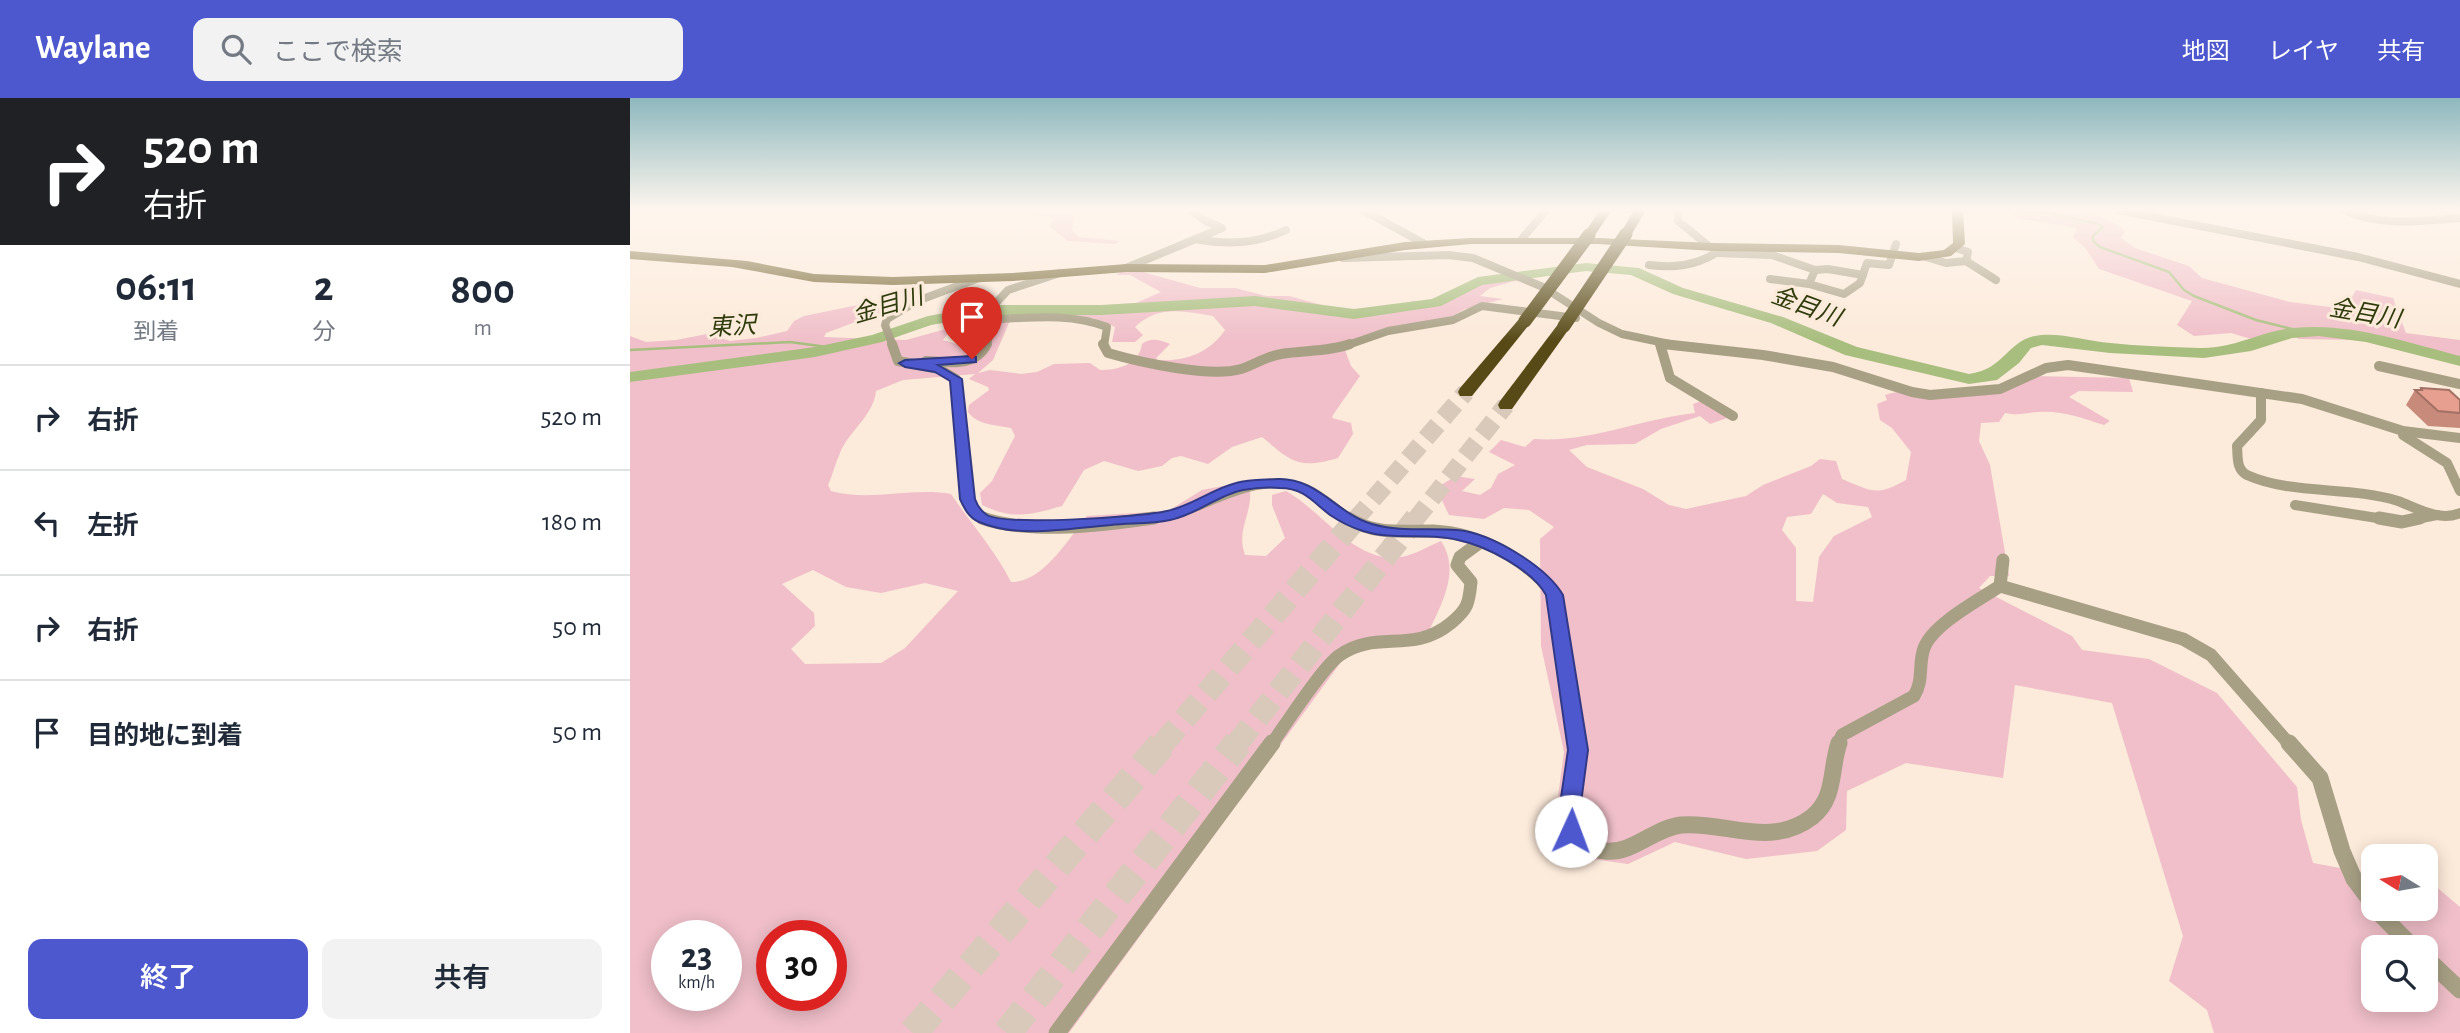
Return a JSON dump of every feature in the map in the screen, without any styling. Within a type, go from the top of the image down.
[{"type":"highway","points":[[1466,392],[1576,254]]},
{"type":"highway","points":[[1506,405],[1613,254]]},
{"type":"main road","points":[[630,255],[736,265],[830,279],[979,278],[1126,268],[1237,271],[1301,265],[1366,254]]},
{"type":"main road","points":[[1913,254],[1926,257],[1944,254]]},
{"type":"street","points":[[1126,268],[1157,254]]},
{"type":"street","points":[[1649,265],[1698,265],[1709,254]]},
{"type":"street","points":[[1759,254],[1772,255],[1815,270],[1828,269],[1863,275]]},
{"type":"street","points":[[1770,279],[1844,293],[1860,283],[1867,263],[1888,265],[1893,254]]},
{"type":"street","points":[[1966,261],[1968,254]]},
{"type":"street","points":[[2340,254],[2460,284]]},
{"type":"street","points":[[1343,258],[1448,255],[1473,258],[1550,290],[1606,327]]},
{"type":"street","points":[[1926,257],[1946,263],[1966,261],[1996,280]]},
{"type":"street","points":[[1809,285],[1815,270]]},
{"type":"street","points":[[1060,273],[1007,290],[980,320],[1069,318],[1099,323],[1107,327],[1103,345],[1108,353],[1157,367],[1221,371],[1239,370],[1278,354],[1337,349],[1388,331],[1453,320],[1482,306],[1578,318],[1591,325],[1660,344],[1763,355],[1833,368],[1895,388],[1930,395],[2000,389],[2046,368],[2068,365],[2327,405],[2403,431],[2460,438]]},
{"type":"street","points":[[979,278],[901,309],[887,319],[885,325],[898,361],[939,369],[956,379],[967,499],[982,519],[1032,526],[1168,516],[1239,486],[1282,483],[1308,489],[1342,516],[1366,527],[1388,531],[1460,535],[1510,555],[1548,584],[1555,595],[1578,750],[1569,818],[1571,831],[1591,849],[1618,853],[1666,828],[1682,825],[1743,834],[1771,833],[1794,827],[1810,817],[1824,804],[1833,785],[1836,747],[1842,735],[1914,696],[1922,685],[1924,648],[1932,635],[2000,586],[2003,560]]},
{"type":"street","points":[[905,363],[972,359],[983,352],[995,320]]},
{"type":"street","points":[[1660,344],[1670,378],[1733,416]]},
{"type":"street","points":[[2379,366],[2460,384]]},
{"type":"street","points":[[2261,393],[2261,420],[2237,446],[2239,468],[2245,474],[2384,498],[2449,518]]},
{"type":"street","points":[[2403,431],[2403,435],[2447,463],[2460,491]]},
{"type":"street","points":[[2295,505],[2402,522],[2449,518]]},
{"type":"street","points":[[1057,1033],[1336,657],[1367,640],[1413,642],[1434,635],[1469,605],[1471,582],[1457,565],[1460,557],[1479,543]]},
{"type":"street","points":[[2000,586],[2183,639],[2211,655],[2320,778],[2327,792],[2342,853],[2352,878],[2375,912],[2400,935]]},
{"type":"street","points":[[2438,969],[2460,990]]},
{"type":"shaded area","points":[[2089,254],[2152,254],[2189,266],[2202,278],[2290,302],[2354,310],[2359,307],[2350,300],[2356,290],[2393,298],[2406,333],[2460,340],[2460,360],[2409,347],[2391,348],[2361,340],[2299,339],[2284,330],[2251,339],[2231,333],[2194,336],[2177,325],[2192,301],[2099,269]]},
{"type":"shaded area","points":[[1122,271],[1143,272],[1200,288],[1235,288],[1266,296],[1289,296],[1343,311],[1353,317],[1363,317],[1377,310],[1414,301],[1436,301],[1465,285],[1511,276],[1518,280],[1490,288],[1480,296],[1503,299],[1465,309],[1447,319],[1342,342],[1351,366],[1360,376],[1332,418],[1351,423],[1353,434],[1338,458],[1313,463],[1296,461],[1262,437],[1232,447],[1208,464],[1181,456],[1172,458],[1162,466],[1138,471],[1104,461],[1084,470],[1062,506],[1031,514],[1003,513],[982,505],[980,493],[992,481],[1015,436],[1011,428],[982,422],[968,412],[969,405],[989,390],[988,387],[969,379],[975,374],[903,380],[876,391],[871,408],[840,453],[828,485],[831,491],[861,495],[921,492],[951,494],[1011,582],[1034,575],[1044,567],[1087,516],[1168,511],[1202,490],[1228,485],[1250,490],[1242,538],[1245,555],[1266,556],[1285,538],[1272,505],[1272,495],[1286,491],[1354,544],[1384,557],[1401,557],[1441,541],[1447,554],[1449,580],[1441,606],[1423,643],[1375,644],[1344,658],[1069,1033],[630,1033],[630,336],[646,342],[707,334],[730,341],[756,338],[787,331],[794,321],[804,316],[887,299],[890,303],[885,311],[826,333],[824,337],[906,340],[953,327],[943,340],[970,348],[1000,315],[1012,316],[993,360],[978,373],[990,370],[1021,374],[1037,372],[1054,364],[1090,363],[1100,370],[1114,369],[1127,365],[1137,357],[1142,344],[1152,340],[1170,344],[1156,358],[1158,360],[1187,357],[1212,345],[1225,330],[1213,316],[1171,311],[1153,315],[1135,327],[1143,335],[1135,342],[1112,342],[1115,327],[1093,318],[1046,316],[1067,308],[1136,303],[1161,292],[1130,275],[1116,275]],"holes":[[[813,570],[846,587],[881,593],[925,583],[958,591],[905,648],[881,663],[805,664],[791,649],[815,626],[814,613],[782,584]]]},
{"type":"shaded area","points":[[2026,376],[2129,378],[2133,392],[2079,391],[2069,397],[2110,421],[2104,425],[2055,412],[2005,413],[1999,422],[1981,423],[1979,441],[1990,465],[2009,576],[1990,576],[1979,588],[2072,636],[2082,650],[2149,659],[2217,693],[2297,787],[2301,820],[2313,863],[2361,872],[2361,921],[2438,921],[2438,888],[2460,907],[2460,1033],[2214,1033],[2207,1010],[2169,981],[2183,936],[2112,703],[2015,685],[2003,778],[1906,763],[1847,791],[1846,830],[1817,851],[1746,859],[1675,842],[1628,864],[1592,859],[1565,843],[1554,826],[1564,752],[1541,646],[1540,539],[1554,527],[1529,510],[1504,508],[1484,519],[1449,515],[1436,488],[1456,476],[1475,479],[1462,491],[1480,495],[1491,488],[1498,474],[1515,465],[1489,452],[1501,440],[1525,447],[1534,439],[1595,434],[1695,413],[1693,404],[1701,401],[1730,417],[1710,424],[1700,416],[1661,429],[1635,444],[1587,445],[1569,450],[1587,467],[1643,489],[1669,505],[1686,509],[1746,496],[1763,485],[1811,466],[1820,459],[1836,461],[1842,479],[1868,489],[1888,489],[1906,480],[1911,452],[1892,428],[1880,420],[1877,404],[1887,400],[1885,395],[1898,392],[1923,395],[1962,392]],"holes":[[[1823,494],[1837,503],[1868,507],[1872,517],[1834,536],[1819,557],[1813,602],[1796,601],[1796,548],[1782,530],[1787,517],[1811,514]]]},
{"type":"building","points":[[2421,388],[2449,390],[2460,400],[2460,413],[2438,411],[2415,390],[2422,390]]},
{"type":"waterway","points":[[2118,254],[2169,272],[2184,290],[2194,296],[2256,320],[2300,331]]},
{"type":"waterway","name":"金目川","points":[[630,377],[815,352],[876,339],[928,321],[989,310],[1101,310],[1255,301],[1354,314],[1436,303],[1478,281],[1586,267],[1634,271],[1678,291],[1777,320],[1851,351],[1969,379],[1991,376],[2013,359],[2025,344],[2042,340],[2110,348],[2204,353],[2251,346],[2290,333],[2319,331],[2367,337],[2460,361]]},
{"type":"waterway","name":"東沢","points":[[630,350],[790,342],[835,348]]},
{"type":"tunnel","points":[[1355,520],[1466,392]]},
{"type":"tunnel","points":[[1415,520],[1506,405]]},
{"type":"tunnel","points":[[1162,745],[1357,518]]},
{"type":"tunnel","points":[[1236,745],[1416,518]]},
{"type":"tunnel","points":[[913,1033],[1163,743]]},
{"type":"tunnel","points":[[1007,1033],[1238,743]]},
{"type":"route","points":[[972,359],[905,363],[939,369],[956,379],[967,499],[982,519],[1032,526],[1168,516],[1239,486],[1282,483],[1308,489],[1322,498],[1335,512],[1366,527],[1388,531],[1460,535],[1510,555],[1529,568],[1548,584],[1555,595],[1578,750],[1569,818],[1571,831]]}]
